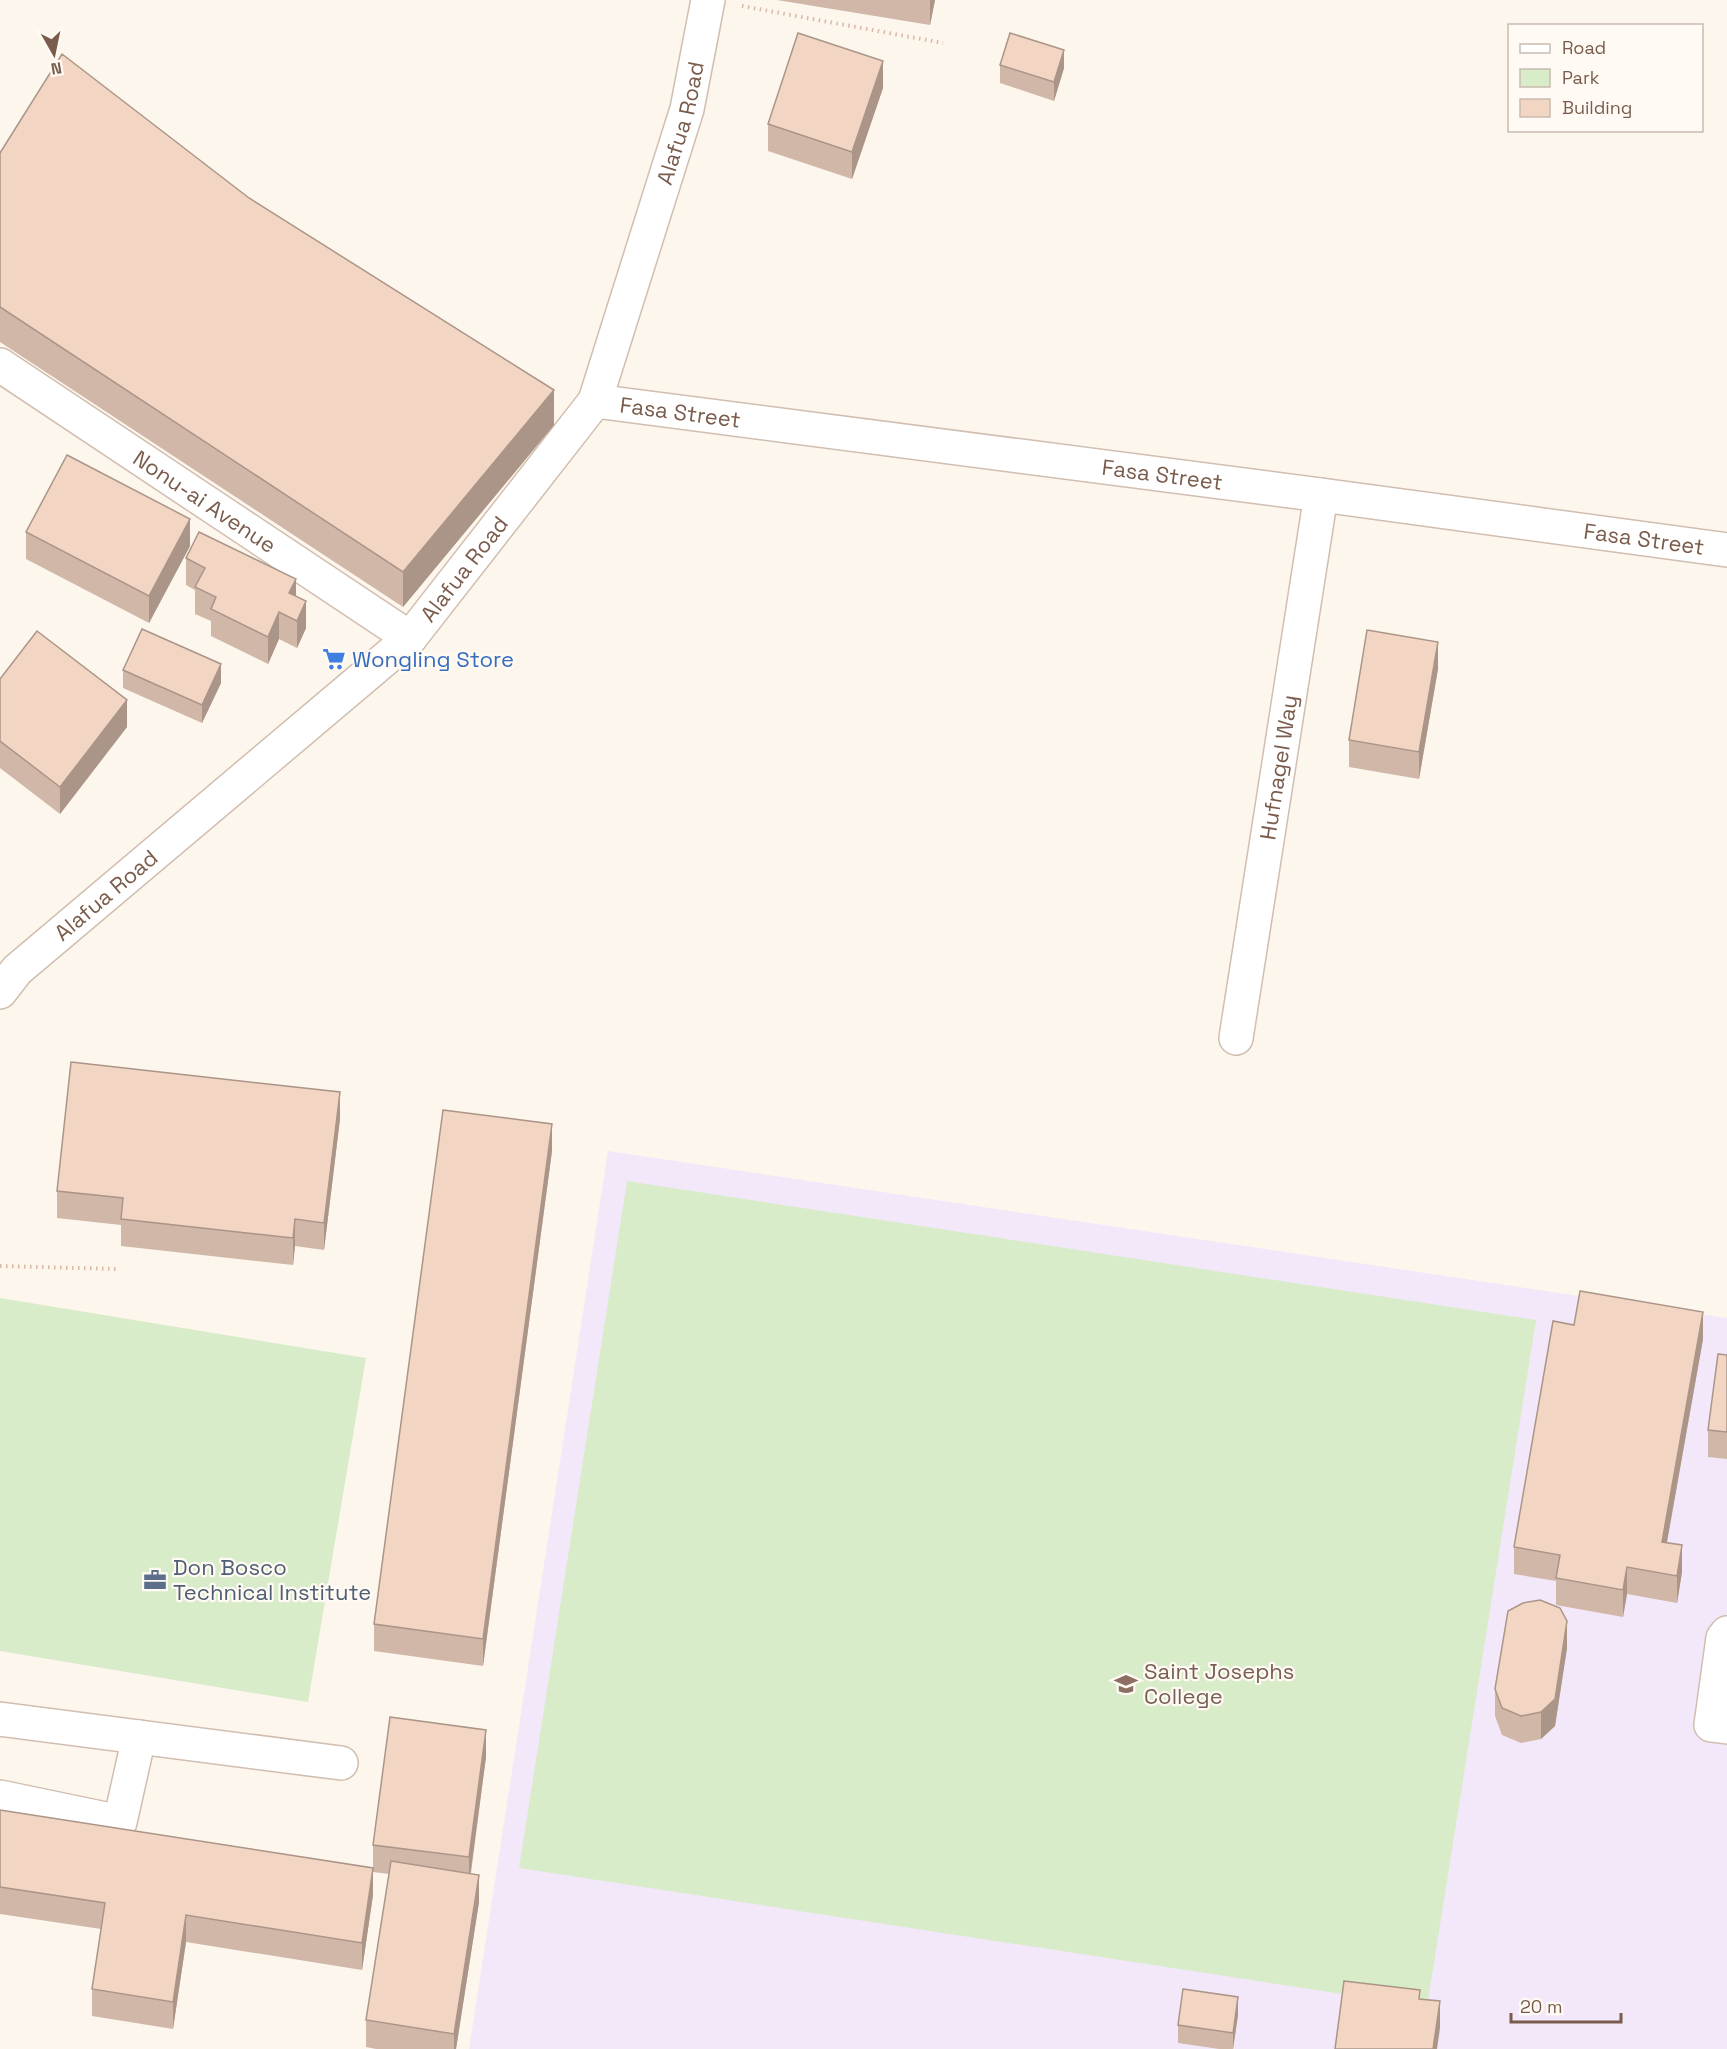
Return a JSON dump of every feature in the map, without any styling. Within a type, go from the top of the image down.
[{"type":"street","name":"Alafua Road","points":[[6,974],[410,638],[595,400],[687,109],[708,0]]},
{"type":"street","name":"Nonu-ai Avenue","points":[[0,365],[410,638]]},
{"type":"street","name":"Fasa Street","points":[[595,400],[1727,550]]},
{"type":"street","name":"Hufnagel Way","points":[[1236,1038],[1321,495]]},
{"type":"street","points":[[1727,1633],[1723,1638],[1711,1725],[1727,1728]]},
{"type":"street","points":[[0,1719],[341,1763]]},
{"type":"street","points":[[0,1797],[120,1822],[139,1737]]},
{"type":"path","points":[[708,0],[943,43]]},
{"type":"path","points":[[0,1266],[116,1269]]},
{"type":"shaded area","name":"Saint Josephs College","points":[[608,1151],[1727,1318],[1727,2049],[469,2049]]},
{"type":"green space","name":"Saint Josephs College","points":[[627,1181],[1536,1320],[1427,2007],[519,1868]]},
{"type":"green space","points":[[0,1298],[366,1358],[308,1702],[0,1651]]},
{"type":"building","points":[[798,33],[883,61],[852,152],[768,124]]},
{"type":"building","points":[[1010,33],[1064,50],[1054,82],[1000,65]]},
{"type":"building","points":[[62,54],[249,198],[554,390],[403,572],[0,307],[0,153]]},
{"type":"building","points":[[67,455],[190,519],[149,596],[26,532]]},
{"type":"building","points":[[199,532],[296,579],[289,593],[306,601],[297,621],[279,612],[268,637],[211,609],[216,597],[195,587],[205,568],[186,558]]},
{"type":"building","points":[[142,629],[221,664],[202,705],[123,670]]},
{"type":"building","points":[[1367,630],[1438,642],[1419,752],[1349,740]]},
{"type":"building","points":[[37,631],[127,700],[60,787],[0,741],[0,679]]},
{"type":"building","points":[[71,1062],[340,1092],[324,1223],[295,1219],[293,1238],[121,1219],[123,1198],[57,1191]]},
{"type":"building","points":[[443,1110],[552,1124],[483,1639],[374,1624]]},
{"type":"building","points":[[1580,1291],[1703,1312],[1662,1542],[1682,1545],[1677,1576],[1627,1567],[1623,1590],[1556,1578],[1560,1555],[1514,1547],[1553,1321],[1574,1325]]},
{"type":"building","points":[[1718,1354],[1727,1355],[1727,1432],[1708,1430]]},
{"type":"building","points":[[1540,1600],[1560,1608],[1567,1621],[1555,1699],[1541,1712],[1521,1716],[1502,1708],[1495,1689],[1508,1611],[1523,1603]]},
{"type":"building","points":[[390,1717],[486,1730],[469,1857],[373,1845]]},
{"type":"building","points":[[0,1810],[373,1868],[362,1943],[186,1915],[173,2002],[92,1989],[105,1903],[0,1887]]},
{"type":"building","points":[[391,1861],[479,1875],[454,2034],[366,2020]]},
{"type":"building","points":[[1344,1981],[1420,1990],[1419,1999],[1440,2001],[1433,2049],[1335,2049]]},
{"type":"building","points":[[1183,1989],[1238,1997],[1233,2033],[1178,2025]]},
{"type":"place","name":"Wongling Store","points":[[334,659]]},
{"type":"place","name":"Don Bosco Technical Institute","points":[[155,1580]]},
{"type":"place","name":"Saint Josephs College","points":[[1126,1684]]}]
